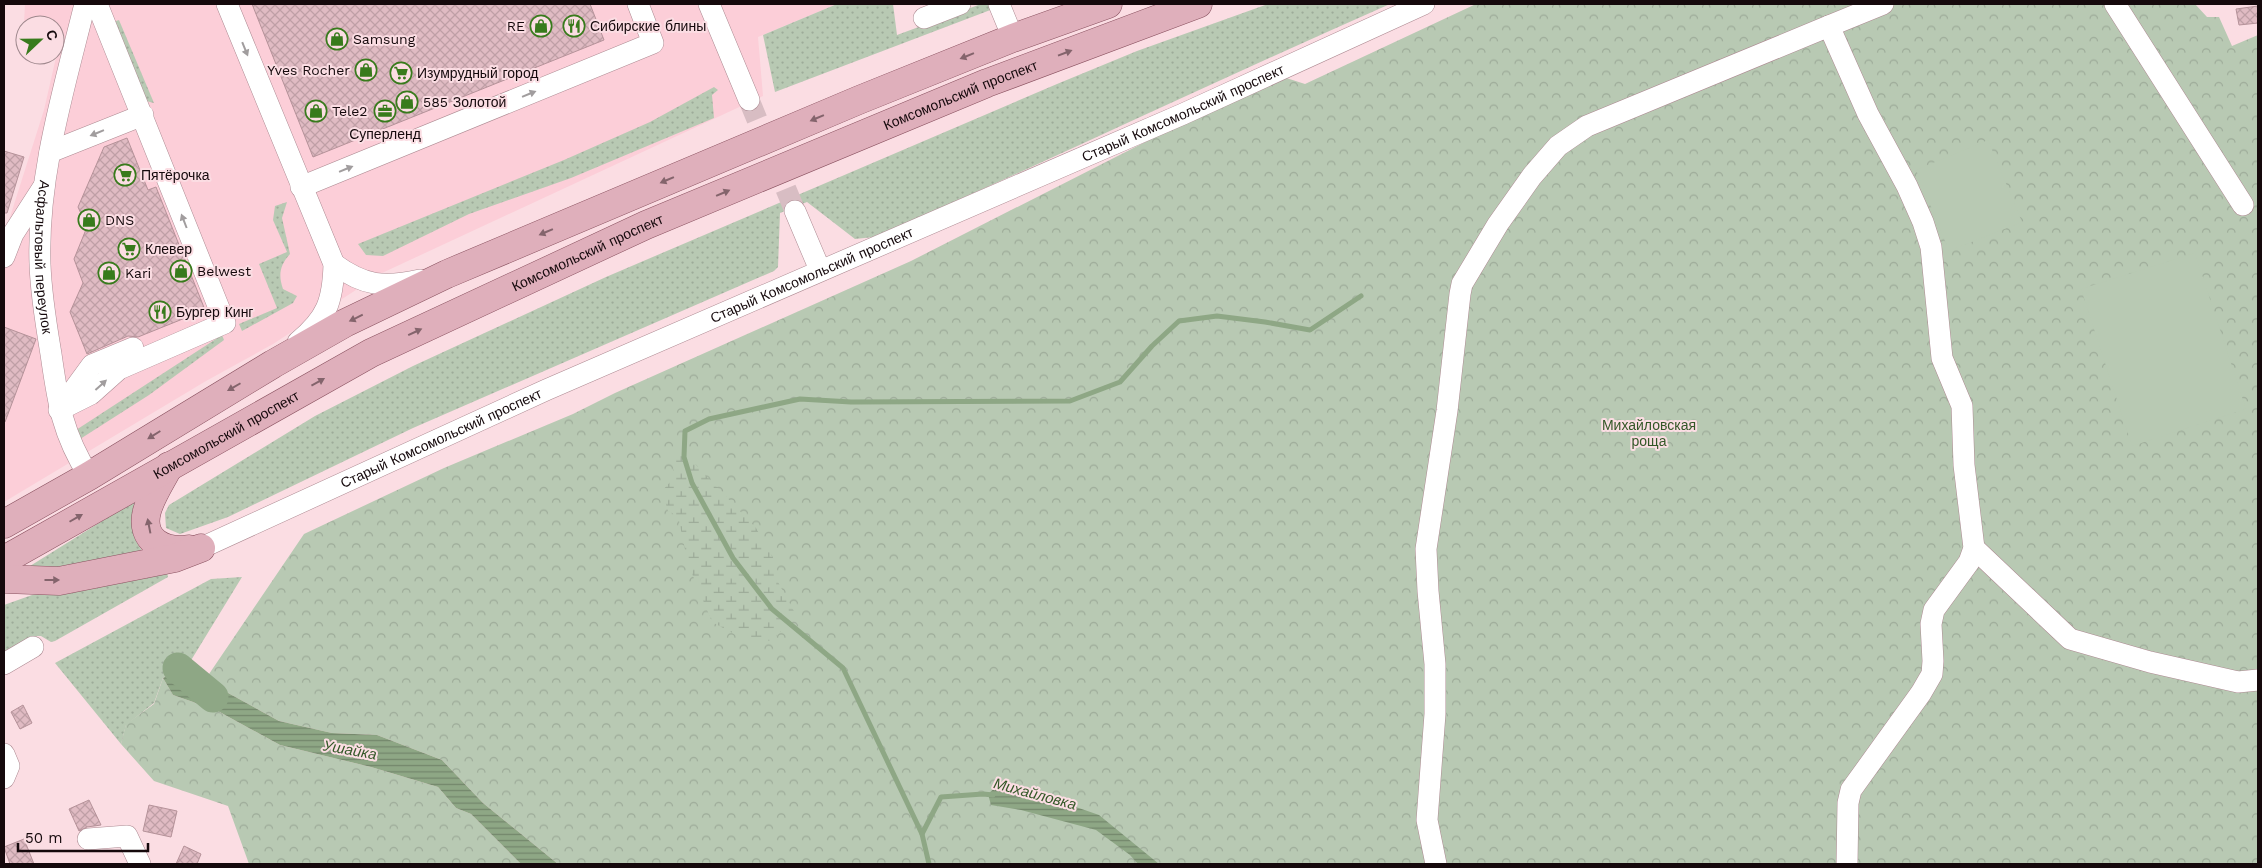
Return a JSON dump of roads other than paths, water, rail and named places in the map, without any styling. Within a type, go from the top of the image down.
[{"type":"main road","points":[[4,524],[89,476],[273,364],[345,323],[447,274],[720,158],[1012,38],[1108,4]]},
{"type":"main road","name":"Комсомольский проспект","points":[[4,560],[371,353],[646,225],[987,83],[1198,4]]},
{"type":"main road","points":[[169,466],[147,512],[147,528],[152,540],[160,547],[168,550],[201,548]]},
{"type":"main road","points":[[4,579],[59,580],[175,558],[201,548]]},
{"type":"street","name":"Асфальтовый переулок","points":[[85,4],[50,152],[45,183],[40,262],[42,294],[59,410],[73,450],[89,476]]},
{"type":"street","points":[[59,410],[92,365],[219,312],[98,4]]},
{"type":"street","points":[[226,4],[334,264],[332,297],[326,311],[316,326],[273,364]]},
{"type":"street","points":[[301,187],[653,44],[638,4]]},
{"type":"street","points":[[708,4],[749,100]]},
{"type":"street","points":[[924,18],[960,4]]},
{"type":"street","points":[[999,4],[1012,38]]},
{"type":"street","name":"Старый Комсомольский проспект","points":[[201,548],[537,394],[1183,114],[1424,4]]},
{"type":"street","points":[[1436,864],[1427,820],[1435,714],[1435,664],[1426,549],[1447,411],[1456,316],[1462,284],[1498,224],[1517,197],[1558,146],[1587,126],[1883,4]]},
{"type":"street","points":[[2115,4],[2243,206]]},
{"type":"street","points":[[1829,26],[1868,114],[1907,186],[1923,222],[1931,247],[1942,358],[1962,406],[1964,465],[1974,548],[1970,562],[1934,610],[1931,624],[1934,661],[1932,674],[1921,693],[1851,790],[1848,803],[1847,864]]},
{"type":"street","points":[[50,152],[143,115]]},
{"type":"street","points":[[4,257],[13,234],[45,183]]},
{"type":"street","points":[[795,211],[820,270]]},
{"type":"street","points":[[334,264],[348,274],[363,280],[394,286],[447,274]]},
{"type":"street","points":[[1974,548],[2070,639],[2150,662],[2238,682],[2258,680]]},
{"type":"street","points":[[4,664],[33,647]]},
{"type":"street","points":[[4,754],[9,766],[4,778]]},
{"type":"street","points":[[88,839],[127,836],[140,864]]},
{"type":"water","points":[[192,663],[219,688],[279,721],[332,733],[377,735],[442,760],[483,803],[558,864],[521,864],[471,814],[456,808],[438,787],[371,767],[280,745],[216,710],[173,695],[163,678]]},
{"type":"water","points":[[997,786],[1050,798],[1099,815],[1159,864],[1138,864],[1130,855],[1096,830],[1021,810],[991,805],[988,794]]},
{"type":"waterway","points":[[922,834],[843,668],[772,609],[733,558],[692,483],[684,457],[685,431],[709,419],[800,399],[851,402],[1070,401],[1120,382],[1152,346],[1179,321],[1217,316],[1310,330],[1361,296]]},
{"type":"waterway","name":"Ушайка","points":[[178,668],[213,697]]},
{"type":"waterway","name":"Михайловка","points":[[929,864],[922,834],[941,797],[993,795]]},
{"type":"tunnel","points":[[749,100],[795,211]]},
{"type":"place","name":"RE","points":[[541,26]]},
{"type":"place","name":"Сибирские блины","points":[[574,26]]},
{"type":"place","name":"Samsung","points":[[337,39]]},
{"type":"place","name":"Yves Rocher","points":[[366,70]]},
{"type":"place","name":"Изумрудный город","points":[[401,73]]},
{"type":"place","name":"585 Золотой","points":[[407,102]]},
{"type":"place","name":"Tele2","points":[[316,111]]},
{"type":"place","name":"Суперленд","points":[[385,111]]},
{"type":"place","name":"Пятёрочка","points":[[125,175]]},
{"type":"place","name":"DNS","points":[[89,220]]},
{"type":"place","name":"Клевер","points":[[129,249]]},
{"type":"place","name":"Belwest","points":[[181,271]]},
{"type":"place","name":"Kari","points":[[109,273]]},
{"type":"place","name":"Бургер Кинг","points":[[160,312]]},
{"type":"park label","name":"Михайловская роща","points":[[1649,434]]}]
